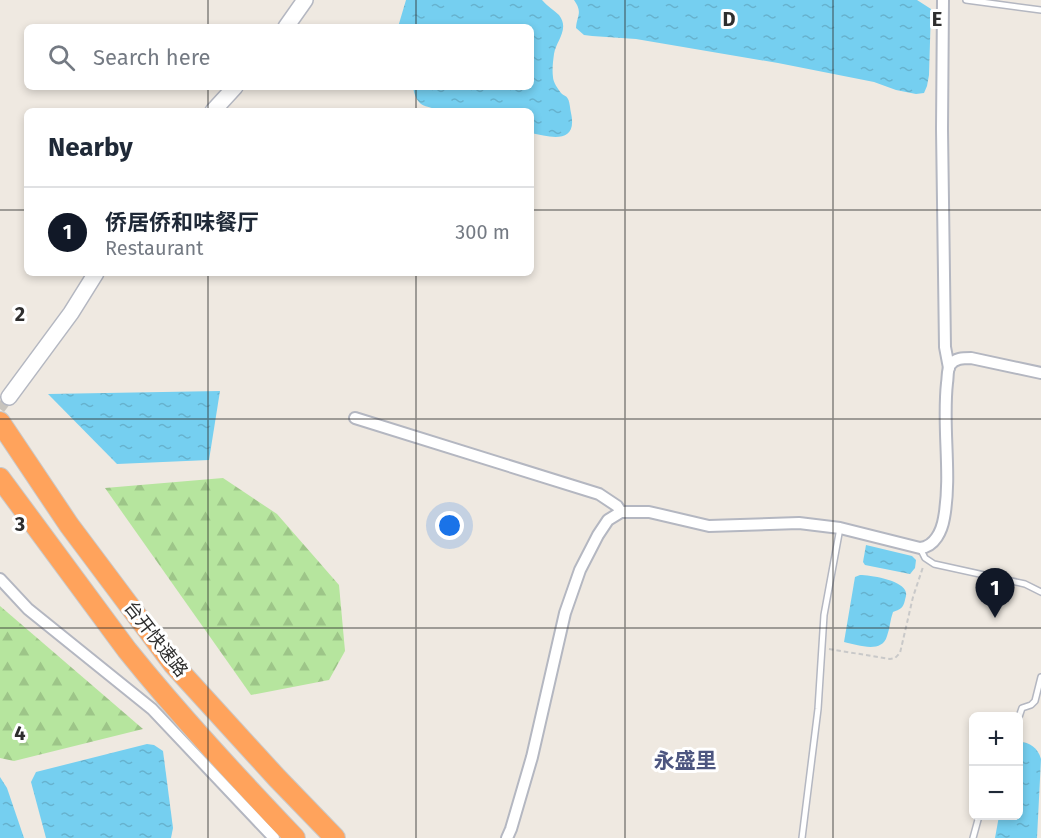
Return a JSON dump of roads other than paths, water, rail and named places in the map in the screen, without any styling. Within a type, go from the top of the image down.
[{"type":"highway","name":"台开快速路","points":[[0,422],[69,525],[173,664],[335,838]]},
{"type":"highway","name":"台开快速路","points":[[0,478],[127,651],[256,797],[296,838]]},
{"type":"street","points":[[288,24],[305,0]]},
{"type":"street","points":[[507,838],[532,757],[565,613],[580,570],[608,520],[621,512],[649,513],[709,526],[799,523],[840,528],[920,548],[926,548],[934,542],[942,528],[947,490],[945,400],[949,368],[945,347],[943,0]]},
{"type":"street","points":[[216,108],[232,90]]},
{"type":"street","points":[[9,397],[71,313],[94,276]]},
{"type":"street","points":[[949,368],[952,363],[961,358],[971,358],[1041,373]]},
{"type":"street","points":[[355,418],[599,494],[617,506],[621,512]]},
{"type":"street","points":[[0,579],[28,609],[152,709],[274,838]]},
{"type":"lane","points":[[966,0],[1041,10]]},
{"type":"lane","points":[[802,838],[818,709],[824,615],[840,528]]},
{"type":"lane","points":[[920,548],[923,555],[934,564],[1025,584],[1041,592]]},
{"type":"lane","points":[[1021,712],[1022,708],[1035,701],[1041,676]]},
{"type":"lane","points":[[973,838],[977,820]]},
{"type":"water","points":[[406,0],[542,0],[562,20],[563,30],[555,49],[553,74],[557,87],[569,101],[572,123],[570,130],[566,134],[554,137],[534,134],[534,108],[434,108],[421,104],[416,96],[414,90],[534,90],[534,24],[399,24]]},
{"type":"water","points":[[574,0],[917,0],[931,9],[927,86],[924,93],[916,94],[874,82],[778,63],[636,39],[584,35],[576,28],[579,11]]},
{"type":"water","points":[[220,391],[209,460],[117,464],[48,394]]},
{"type":"water","points":[[866,545],[912,556],[916,560],[915,568],[910,574],[865,565],[863,562]]},
{"type":"water","points":[[860,575],[897,583],[906,593],[902,607],[893,612],[884,642],[875,647],[844,642],[855,577]]},
{"type":"water","points":[[1023,742],[1027,743],[1033,746],[1041,759],[1037,838],[995,838],[998,820],[1023,820]]},
{"type":"water","points":[[147,744],[154,745],[163,751],[173,828],[171,838],[46,838],[31,782],[36,772]]},
{"type":"water","points":[[0,777],[7,788],[24,838],[0,838]]},
{"type":"tunnel","points":[[0,409],[9,397]]},
{"type":"place","name":"侨居侨和味餐厅","points":[[995,618]]},
{"type":"district","name":"永盛里","points":[[685,761]]}]
